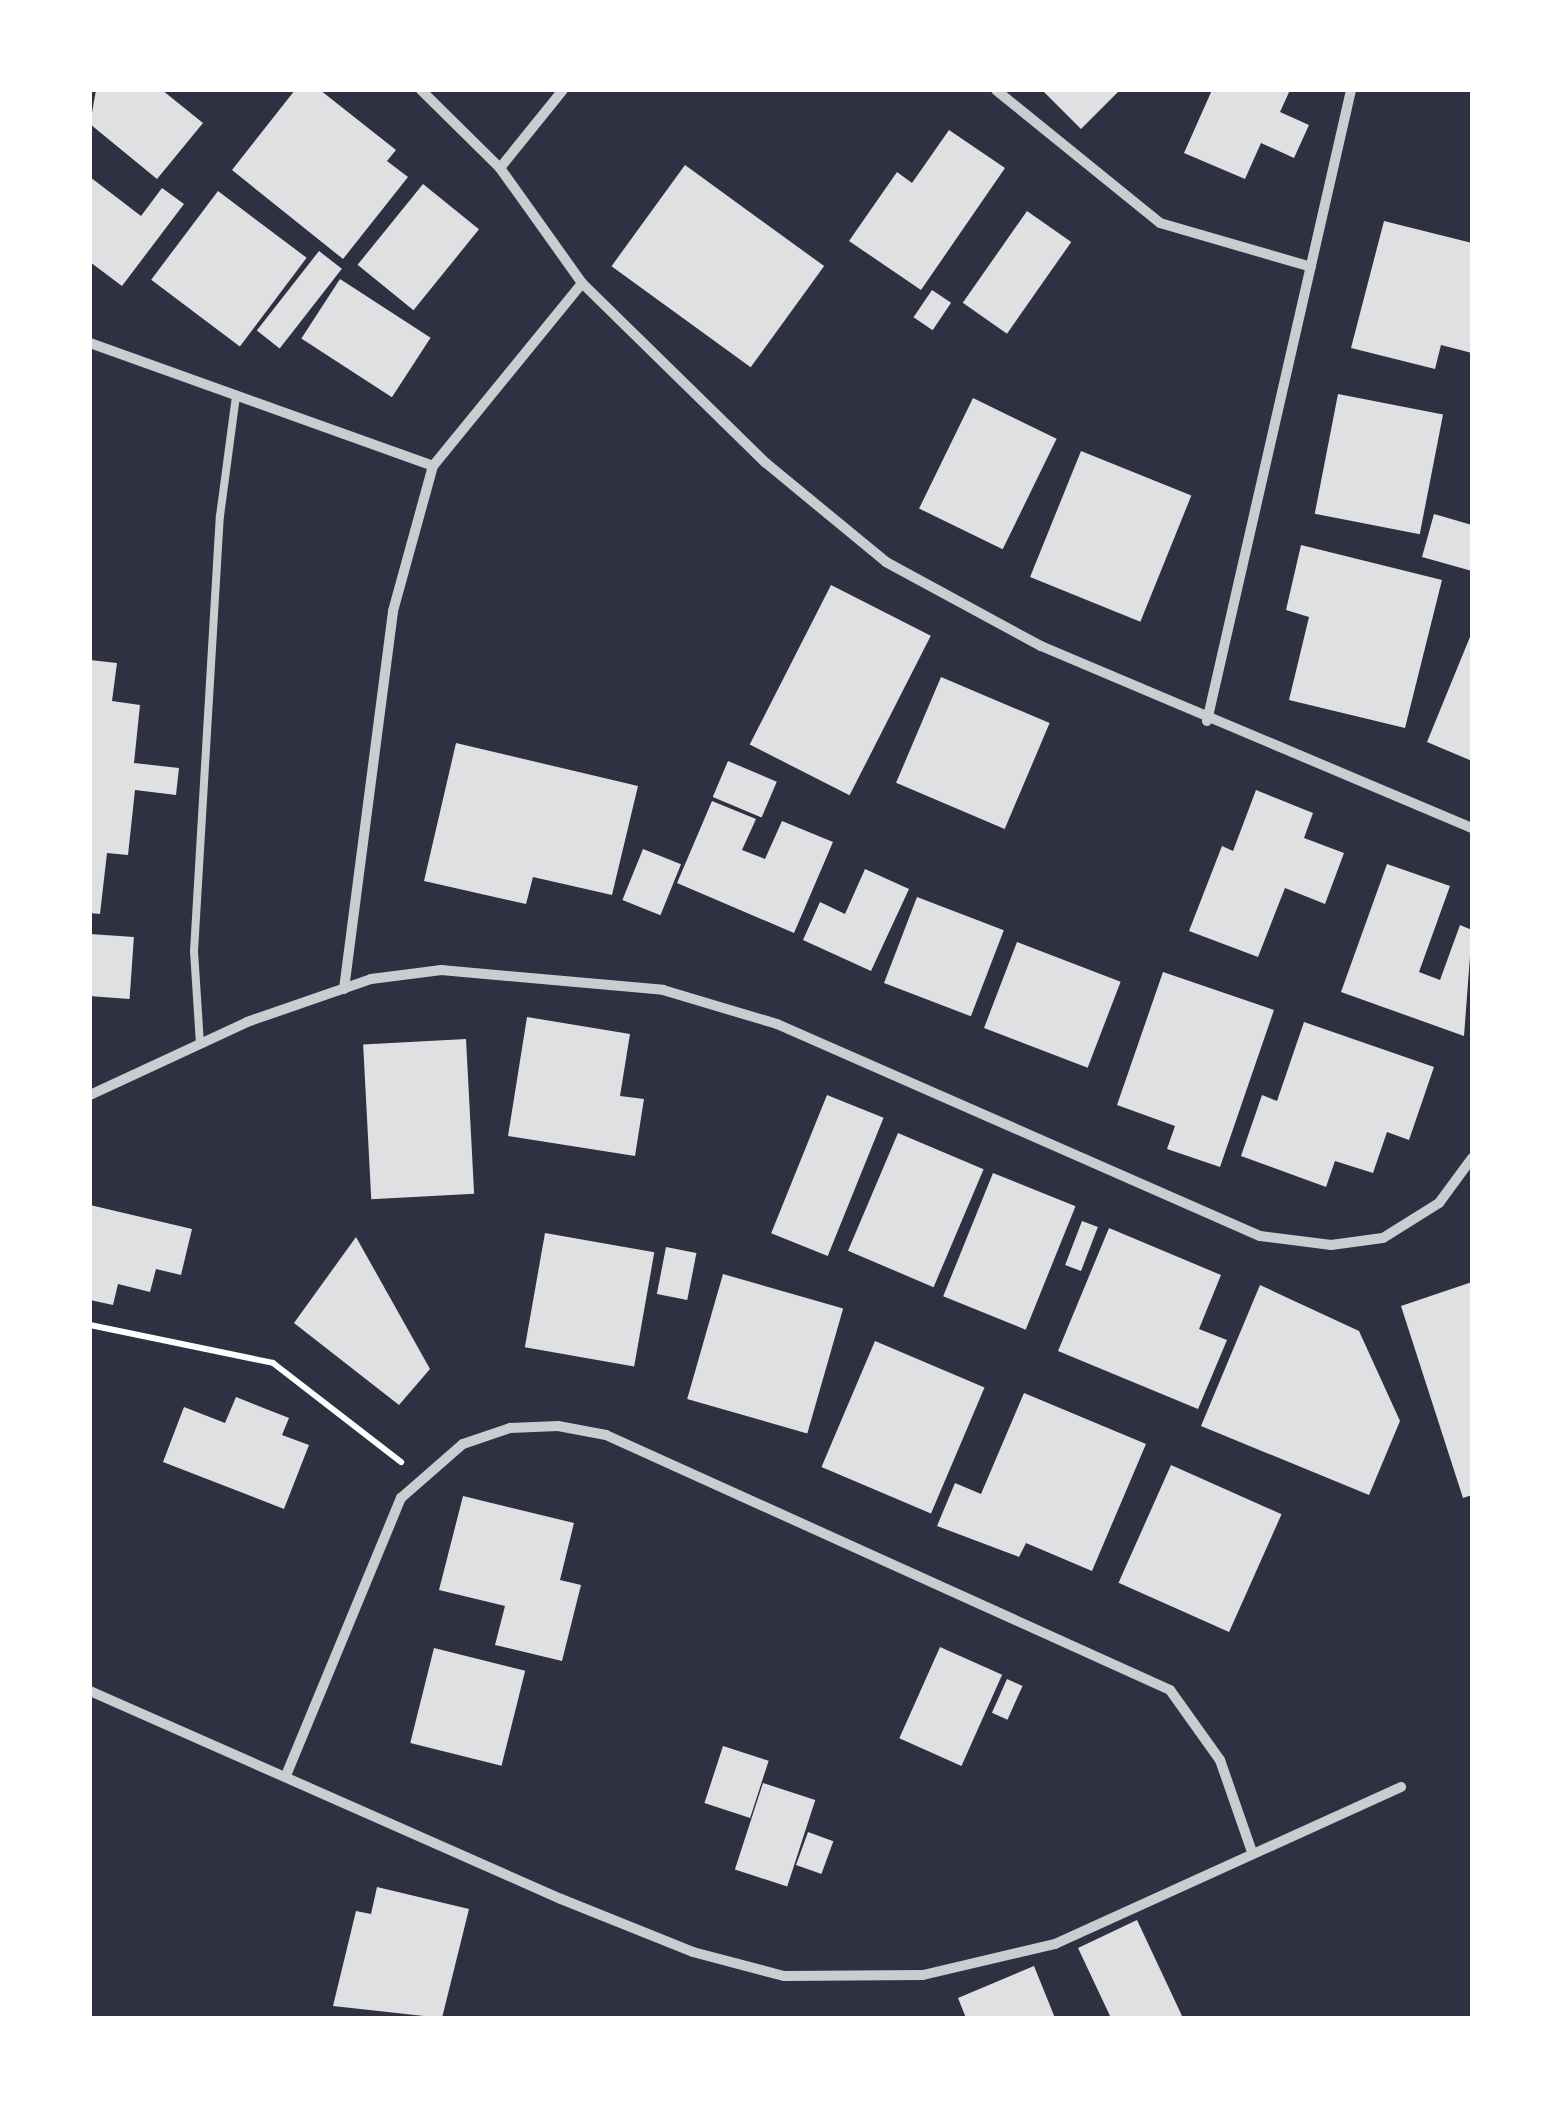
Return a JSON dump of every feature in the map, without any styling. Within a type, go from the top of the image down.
[{"type":"street","points":[[421,90],[500,168],[582,283],[766,463],[886,562],[1207,721],[1472,828]]},
{"type":"street","points":[[500,168],[563,90]]},
{"type":"street","points":[[996,90],[1160,223],[1311,266]]},
{"type":"street","points":[[1207,721],[1350,90]]},
{"type":"street","points":[[344,988],[390,628],[434,466],[582,283]]},
{"type":"street","points":[[90,342],[434,466]]},
{"type":"street","points":[[90,1095],[200,1044],[344,988],[440,970],[663,990],[777,1024],[1260,1236],[1331,1245],[1383,1238],[1439,1203],[1472,1158]]},
{"type":"street","points":[[287,1773],[370,1558],[420,1476],[463,1444],[510,1428],[606,1435],[1125,1663],[1196,1716],[1251,1849]]},
{"type":"street","points":[[90,1691],[287,1773],[594,1912],[784,1976],[856,1981],[982,1966],[1055,1944],[1251,1849],[1400,1787]]},
{"type":"lane","points":[[200,1044],[195,931],[220,516],[236,396]]},
{"type":"path","points":[[90,1325],[274,1363],[420,1476]]},
{"type":"building","points":[[96,90],[162,90],[203,123],[157,179],[90,124]]},
{"type":"building","points":[[295,90],[320,90],[396,150],[387,161],[408,177],[343,259],[232,170]]},
{"type":"building","points":[[1042,90],[1120,90],[1081,129]]},
{"type":"building","points":[[1212,90],[1290,90],[1280,112],[1309,125],[1294,158],[1261,143],[1245,179],[1184,153]]},
{"type":"building","points":[[949,130],[1005,168],[921,290],[849,241],[897,172],[912,183]]},
{"type":"building","points":[[685,165],[824,266],[751,367],[612,266]]},
{"type":"building","points":[[90,177],[141,216],[162,188],[184,204],[122,286],[90,262]]},
{"type":"building","points":[[423,184],[479,229],[414,310],[358,265]]},
{"type":"building","points":[[218,191],[307,258],[240,346],[151,280]]},
{"type":"building","points":[[1027,211],[1071,242],[1007,334],[963,303]]},
{"type":"building","points":[[1384,221],[1472,243],[1472,353],[1441,345],[1435,369],[1351,348]]},
{"type":"building","points":[[319,251],[342,269],[280,348],[257,331]]},
{"type":"building","points":[[340,279],[431,338],[392,397],[301,339]]},
{"type":"building","points":[[932,290],[951,303],[933,330],[914,317]]},
{"type":"building","points":[[1338,394],[1443,414],[1420,534],[1315,514]]},
{"type":"building","points":[[973,398],[1057,439],[1003,549],[919,509]]},
{"type":"building","points":[[1081,451],[1191,496],[1140,622],[1030,577]]},
{"type":"building","points":[[1434,514],[1472,525],[1472,571],[1422,557]]},
{"type":"building","points":[[1301,545],[1442,580],[1405,728],[1289,700],[1309,617],[1286,610]]},
{"type":"building","points":[[831,585],[931,636],[850,795],[750,744]]},
{"type":"building","points":[[1472,632],[1472,761],[1427,742]]},
{"type":"building","points":[[90,660],[117,663],[112,701],[140,705],[134,763],[179,768],[176,795],[135,790],[128,855],[107,853],[100,914],[90,913]]},
{"type":"building","points":[[941,677],[1050,723],[1005,829],[896,783]]},
{"type":"building","points":[[456,743],[638,786],[612,895],[533,877],[526,904],[424,881]]},
{"type":"building","points":[[728,761],[777,782],[762,818],[713,797]]},
{"type":"building","points":[[1256,790],[1313,813],[1304,838],[1344,853],[1325,904],[1285,888],[1258,957],[1189,931],[1222,846],[1233,851]]},
{"type":"building","points":[[712,801],[756,819],[742,850],[765,859],[782,821],[833,842],[794,933],[677,883]]},
{"type":"building","points":[[643,849],[681,864],[660,915],[622,900]]},
{"type":"building","points":[[1387,864],[1450,886],[1419,972],[1440,980],[1460,925],[1472,930],[1464,1036],[1341,992]]},
{"type":"building","points":[[865,869],[909,889],[871,971],[803,940],[820,902],[845,914]]},
{"type":"building","points":[[917,897],[1004,930],[971,1016],[884,983]]},
{"type":"building","points":[[90,934],[134,937],[130,999],[90,996]]},
{"type":"building","points":[[1017,942],[1121,982],[1088,1068],[984,1028]]},
{"type":"building","points":[[1163,972],[1274,1010],[1220,1167],[1167,1149],[1175,1126],[1117,1105]]},
{"type":"building","points":[[527,1017],[630,1034],[620,1096],[644,1099],[635,1156],[508,1136]]},
{"type":"building","points":[[1304,1022],[1434,1067],[1409,1140],[1387,1132],[1373,1173],[1335,1161],[1326,1187],[1241,1156],[1262,1095],[1277,1101]]},
{"type":"building","points":[[466,1039],[474,1194],[371,1199],[363,1044]]},
{"type":"building","points":[[827,1095],[884,1118],[828,1256],[771,1233]]},
{"type":"building","points":[[898,1133],[984,1169],[934,1287],[848,1251]]},
{"type":"building","points":[[993,1173],[1076,1206],[1026,1330],[943,1296]]},
{"type":"building","points":[[90,1205],[192,1229],[181,1275],[156,1269],[150,1292],[118,1284],[113,1305],[90,1300]]},
{"type":"building","points":[[1082,1221],[1098,1227],[1081,1271],[1065,1265]]},
{"type":"building","points":[[1109,1228],[1221,1275],[1199,1329],[1227,1340],[1198,1409],[1058,1351]]},
{"type":"building","points":[[545,1233],[654,1252],[634,1367],[525,1347]]},
{"type":"building","points":[[356,1237],[430,1369],[399,1405],[294,1323]]},
{"type":"building","points":[[666,1247],[696,1253],[687,1300],[657,1294]]},
{"type":"building","points":[[723,1274],[843,1308],[807,1433],[687,1399]]},
{"type":"building","points":[[1472,1282],[1472,1495],[1463,1498],[1401,1306]]},
{"type":"building","points":[[1260,1285],[1359,1331],[1400,1421],[1369,1495],[1201,1426]]},
{"type":"building","points":[[875,1341],[985,1387],[931,1514],[821,1467]]},
{"type":"building","points":[[1024,1393],[1146,1444],[1092,1571],[1026,1543],[1019,1557],[937,1526],[955,1483],[981,1494]]},
{"type":"building","points":[[236,1397],[289,1418],[282,1435],[309,1445],[284,1509],[163,1462],[184,1407],[225,1423]]},
{"type":"building","points":[[1171,1465],[1282,1514],[1229,1632],[1119,1583]]},
{"type":"building","points":[[463,1496],[574,1523],[560,1580],[581,1585],[562,1661],[495,1645],[505,1606],[439,1590]]},
{"type":"building","points":[[940,1647],[1002,1675],[961,1766],[899,1738]]},
{"type":"building","points":[[434,1648],[525,1671],[501,1766],[410,1743]]},
{"type":"building","points":[[1007,1679],[1023,1686],[1007,1720],[992,1713]]},
{"type":"building","points":[[723,1746],[769,1761],[750,1818],[704,1803]]},
{"type":"building","points":[[763,1783],[815,1800],[787,1887],[735,1870]]},
{"type":"building","points":[[808,1832],[833,1841],[821,1874],[796,1865]]},
{"type":"building","points":[[377,1887],[469,1909],[442,2018],[333,2006],[356,1911],[371,1914]]},
{"type":"building","points":[[1137,1920],[1183,2018],[1111,2018],[1078,1948]]},
{"type":"building","points":[[1034,1966],[1055,2018],[966,2018],[958,1998]]}]
